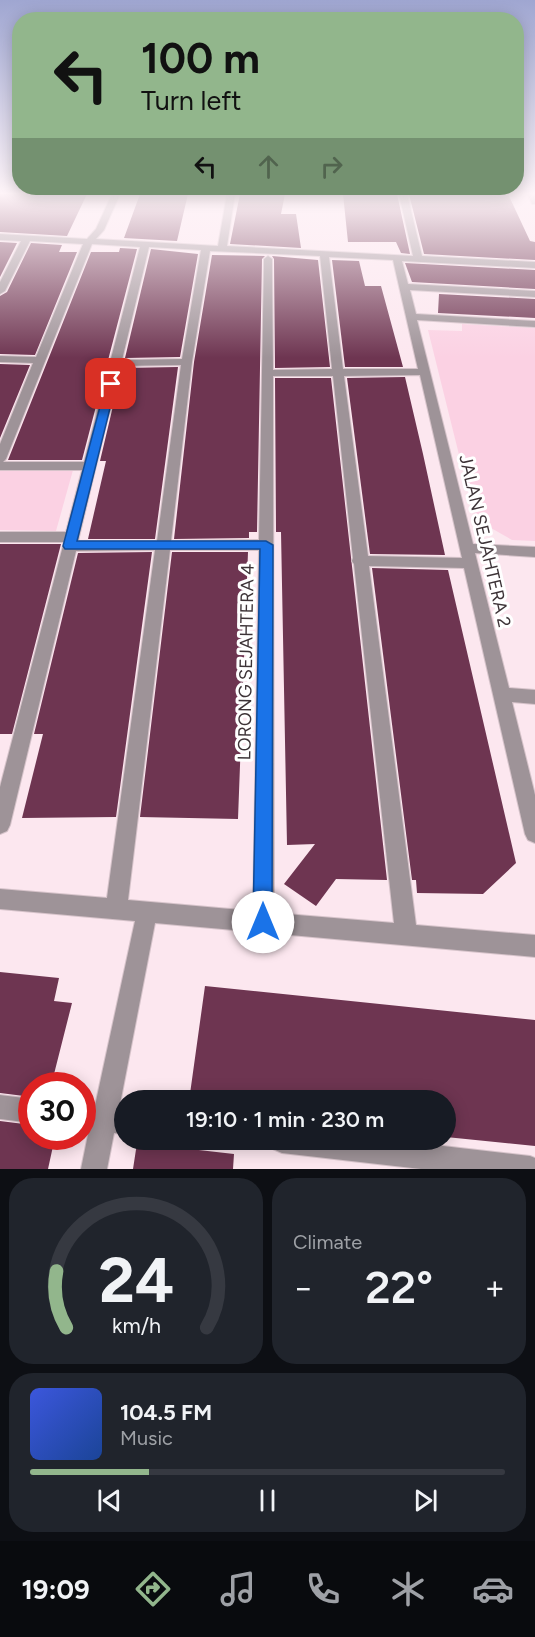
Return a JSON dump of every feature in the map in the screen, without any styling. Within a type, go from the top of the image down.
[{"type":"street","points":[[0,291],[22,249]]},
{"type":"street","points":[[0,459],[38,360],[85,249]]},
{"type":"street","points":[[0,825],[144,249]]},
{"type":"street","points":[[116,909],[187,362],[206,249]]},
{"type":"street","points":[[215,249],[535,265]]},
{"type":"street","points":[[416,249],[418,259]]},
{"type":"street","points":[[324,254],[359,561],[406,934]]},
{"type":"street","name":"JALAN SEJAHTERA 2","points":[[397,258],[501,694],[531,803],[535,834]]},
{"type":"street","name":"LORONG SEJAHTERA 4","points":[[263,922],[268,259]]},
{"type":"street","points":[[404,287],[535,294]]},
{"type":"street","points":[[411,317],[535,324]]},
{"type":"street","points":[[0,359],[38,360]]},
{"type":"street","points":[[116,363],[187,362]]},
{"type":"street","points":[[266,373],[424,372]]},
{"type":"street","points":[[0,466],[90,466]]},
{"type":"street","points":[[0,537],[163,546],[266,545]]},
{"type":"street","points":[[466,548],[535,552]]},
{"type":"street","points":[[359,561],[470,563]]},
{"type":"street","points":[[501,694],[535,697]]},
{"type":"street","points":[[0,899],[535,946]]},
{"type":"street","points":[[94,1169],[147,912]]},
{"type":"street","points":[[0,1107],[18,1109]]},
{"type":"street","points":[[368,1150],[530,1169]]},
{"type":"shaded area","points":[[462,324],[535,328],[535,541],[512,540],[475,519],[428,330],[462,331]]},
{"type":"shaded area","points":[[0,469],[73,470],[56,531],[0,530]]},
{"type":"building","points":[[0,249],[14,249],[0,277]]},
{"type":"building","points":[[28,249],[60,249],[59,252],[77,252],[35,355],[0,354],[0,296],[7,292]]},
{"type":"building","points":[[120,249],[137,249],[82,460],[8,460],[91,252],[119,252]]},
{"type":"building","points":[[151,249],[198,254],[180,357],[125,358]]},
{"type":"building","points":[[399,249],[409,249],[410,254],[401,253]]},
{"type":"building","points":[[423,249],[535,249],[535,260],[424,254]]},
{"type":"building","points":[[212,255],[265,256],[262,259],[257,532],[249,532],[249,538],[174,539],[194,362]]},
{"type":"building","points":[[272,256],[318,260],[330,367],[275,368],[274,259]]},
{"type":"building","points":[[332,260],[359,261],[365,286],[381,286],[403,367],[345,367]]},
{"type":"building","points":[[405,263],[535,270],[535,289],[412,282]]},
{"type":"building","points":[[439,294],[535,299],[535,318],[438,313]]},
{"type":"building","points":[[0,364],[30,365],[0,438]]},
{"type":"building","points":[[178,367],[155,539],[88,539],[106,461],[100,461],[122,368]]},
{"type":"building","points":[[405,377],[445,555],[370,554],[347,378]]},
{"type":"building","points":[[275,378],[331,378],[387,880],[336,879],[316,906],[284,884],[315,844],[287,845],[281,532],[276,532]]},
{"type":"building","points":[[0,544],[61,544],[12,734],[0,734]]},
{"type":"building","points":[[152,552],[116,817],[22,818],[43,734],[34,734],[78,553]]},
{"type":"building","points":[[172,552],[248,552],[238,819],[140,817]]},
{"type":"building","points":[[372,568],[448,570],[516,863],[483,894],[417,893],[416,880],[412,880]]},
{"type":"building","points":[[0,972],[59,978],[54,1001],[72,1003],[55,1072],[18,1072],[18,1095],[0,1093]]},
{"type":"building","points":[[205,986],[535,1020],[535,1146],[456,1138],[456,1090],[191,1090]]},
{"type":"building","points":[[0,1121],[18,1123],[18,1150],[52,1150],[48,1169],[0,1169]]},
{"type":"building","points":[[136,1150],[199,1150],[234,1154],[233,1169],[133,1169]]},
{"type":"route","points":[[111,384],[70,546],[266,545],[263,922]]}]
